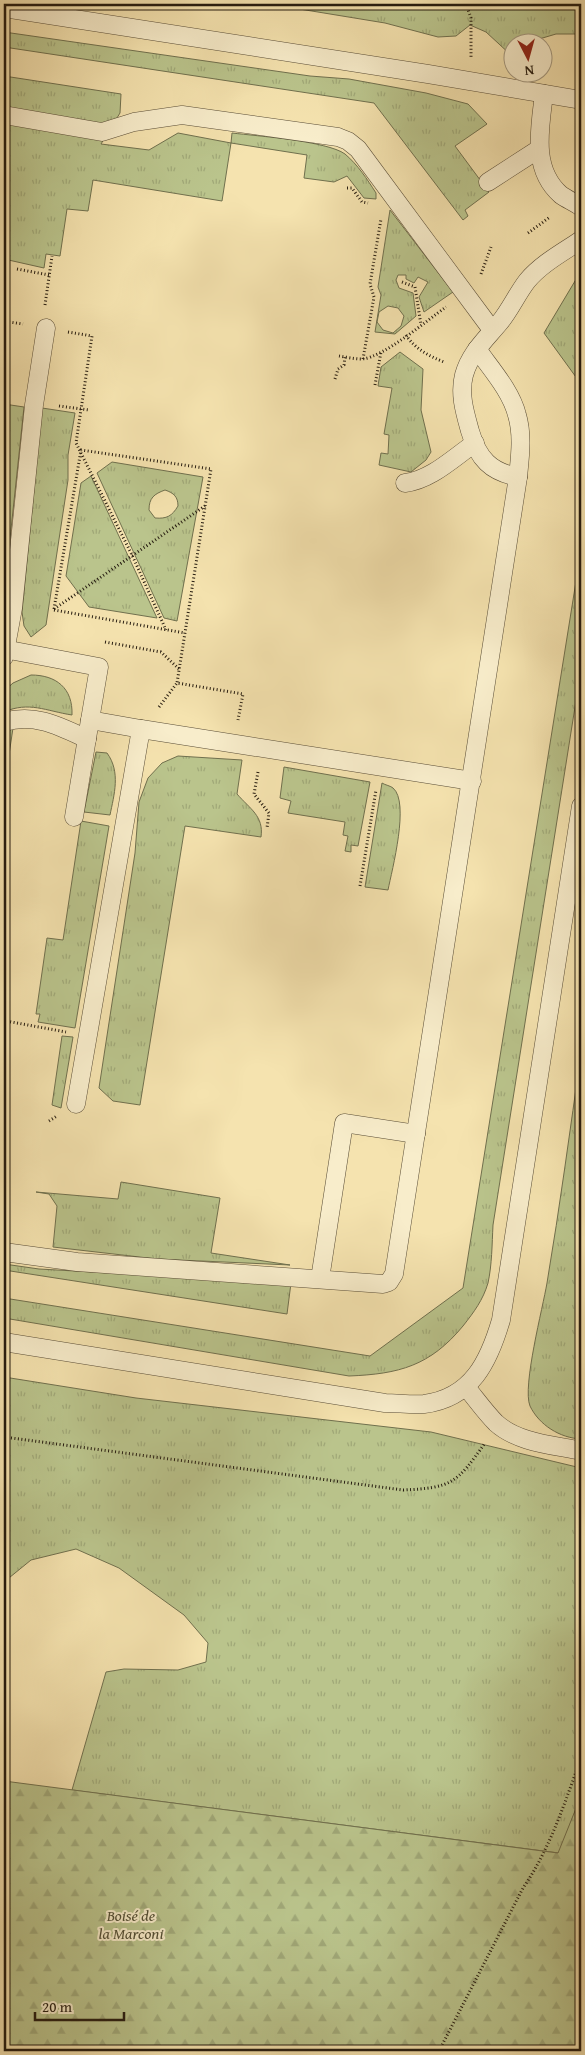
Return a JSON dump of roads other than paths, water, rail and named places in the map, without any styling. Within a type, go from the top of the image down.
[{"type":"lane","points":[[4,8],[581,100]]},
{"type":"lane","points":[[544,94],[539,149],[540,160],[547,178],[560,194],[581,207]]},
{"type":"lane","points":[[4,115],[102,132],[134,122],[182,115],[343,139],[358,149],[492,330]]},
{"type":"lane","points":[[488,182],[539,149]]},
{"type":"lane","points":[[518,478],[491,468],[474,443],[464,409],[462,393],[464,376],[470,360],[477,349],[528,281],[538,270],[581,240]]},
{"type":"lane","points":[[46,328],[34,405],[13,608],[5,652],[99,666],[74,817]]},
{"type":"lane","points":[[4,1252],[77,1262],[383,1284],[392,1278],[472,781],[518,478],[521,444],[518,416],[512,400],[477,349]]},
{"type":"lane","points":[[404,483],[416,482],[427,477],[474,443]]},
{"type":"lane","points":[[4,722],[17,718],[32,718],[57,725],[87,739]]},
{"type":"lane","points":[[90,720],[380,768],[472,781]]},
{"type":"lane","points":[[76,1104],[141,729]]},
{"type":"lane","points":[[4,1342],[385,1403],[423,1404],[442,1399],[466,1387],[488,1358],[501,1320],[581,806]]},
{"type":"lane","points":[[320,1279],[344,1123],[416,1134]]},
{"type":"lane","points":[[466,1387],[498,1424],[532,1441],[581,1451]]},
{"type":"park label","name":"Boisé de la Marconi","points":[[131,1924]]}]
